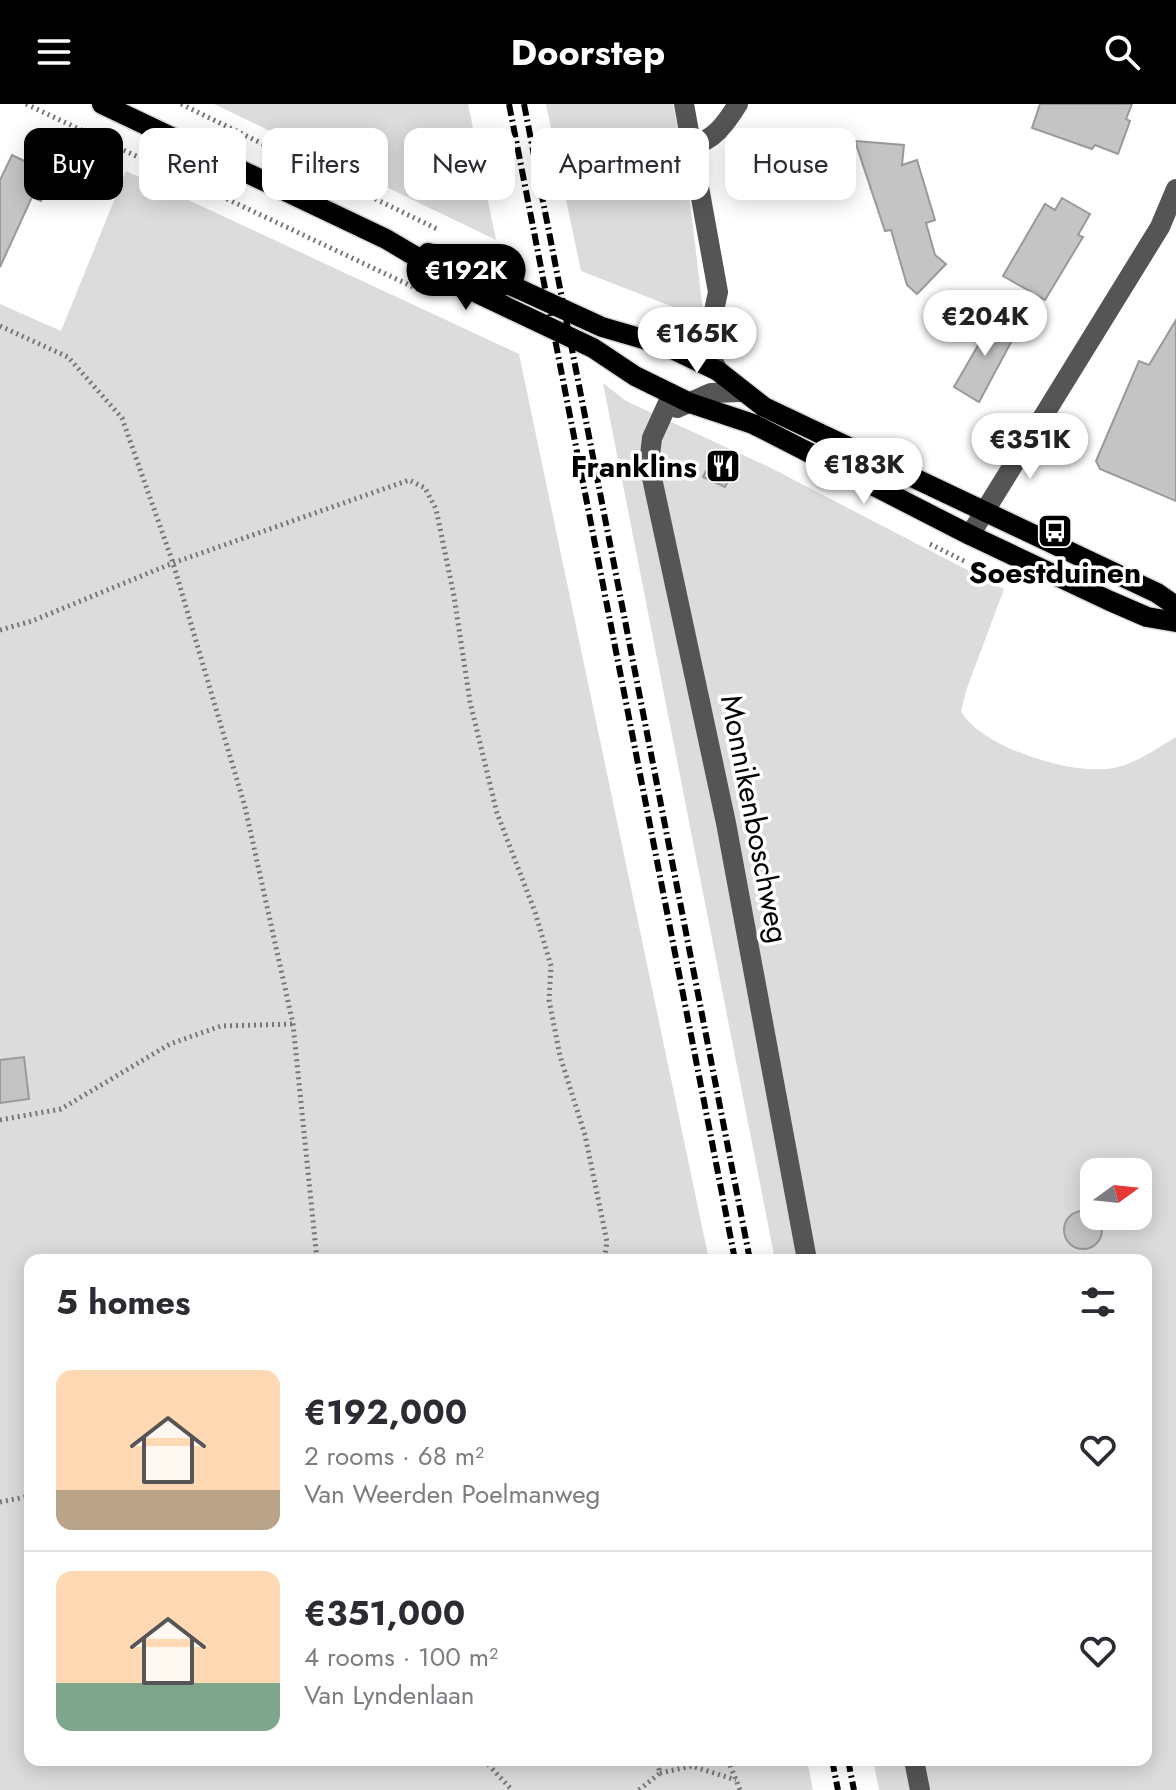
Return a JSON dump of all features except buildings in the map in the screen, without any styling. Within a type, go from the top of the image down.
[{"type":"main road","points":[[102,104],[386,239],[479,294],[571,337],[681,398],[753,424],[970,535],[1135,612],[1176,622]]},
{"type":"main road","points":[[386,239],[486,274],[602,327],[664,345],[718,371],[764,407],[1157,593],[1176,606]]},
{"type":"street","points":[[684,104],[689,128]]},
{"type":"street","points":[[709,138],[725,124],[738,104]]},
{"type":"street","points":[[970,535],[1160,227],[1176,189]]},
{"type":"street","points":[[702,200],[718,292],[711,325],[701,339],[718,371]]},
{"type":"street","points":[[681,398],[742,392]]},
{"type":"street","name":"Monnikenboschweg","points":[[681,398],[663,413],[652,438],[649,464],[726,823],[806,1254]]},
{"type":"street","points":[[915,1766],[920,1790]]},
{"type":"path","points":[[26,104],[434,297]]},
{"type":"path","points":[[181,104],[441,230]]},
{"type":"path","points":[[0,326],[68,357],[122,418],[173,563],[245,807],[293,1024],[316,1254]]},
{"type":"path","points":[[0,630],[32,621],[173,563],[409,480],[425,488],[436,509],[454,596],[470,702],[497,813],[535,912],[551,966],[549,1000],[560,1056],[585,1135],[607,1242],[605,1254]]},
{"type":"path","points":[[0,1120],[61,1109],[170,1044],[221,1026],[293,1024]]},
{"type":"path","points":[[0,1502],[24,1497]]},
{"type":"path","points":[[490,1766],[512,1790]]},
{"type":"path","points":[[658,1766],[660,1773]]},
{"type":"path","points":[[639,1790],[660,1773],[692,1766],[736,1780]]},
{"type":"path","points":[[730,1766],[740,1790]]},
{"type":"shaded area","points":[[214,104],[468,104],[473,128],[404,128],[404,196],[388,188],[388,128],[264,128]]},
{"type":"shaded area","points":[[546,104],[673,104],[678,128],[551,128]]},
{"type":"shaded area","points":[[126,171],[139,177],[139,200],[188,200],[519,354],[708,1254],[24,1254],[24,1766],[808,1766],[813,1790],[0,1790],[0,304],[61,331],[114,200],[123,200]]},
{"type":"shaded area","points":[[413,200],[488,200],[496,240]]},
{"type":"shaded area","points":[[566,200],[690,200],[704,319],[581,271]]},
{"type":"shaded area","points":[[603,383],[626,401],[769,467],[1004,589],[961,711],[988,737],[1053,763],[1097,769],[1131,763],[1176,737],[1176,1790],[879,1790],[874,1766],[1152,1766],[1152,1254],[774,1254]]},
{"type":"railway","points":[[509,104],[734,1254]]},
{"type":"railway","points":[[524,104],[749,1254]]},
{"type":"railway","points":[[833,1766],[838,1790]]},
{"type":"railway","points":[[849,1766],[854,1790]]},
{"type":"place","name":"Franklins","points":[[723,466]]},
{"type":"place","name":"Soestduinen","points":[[1055,531]]}]
